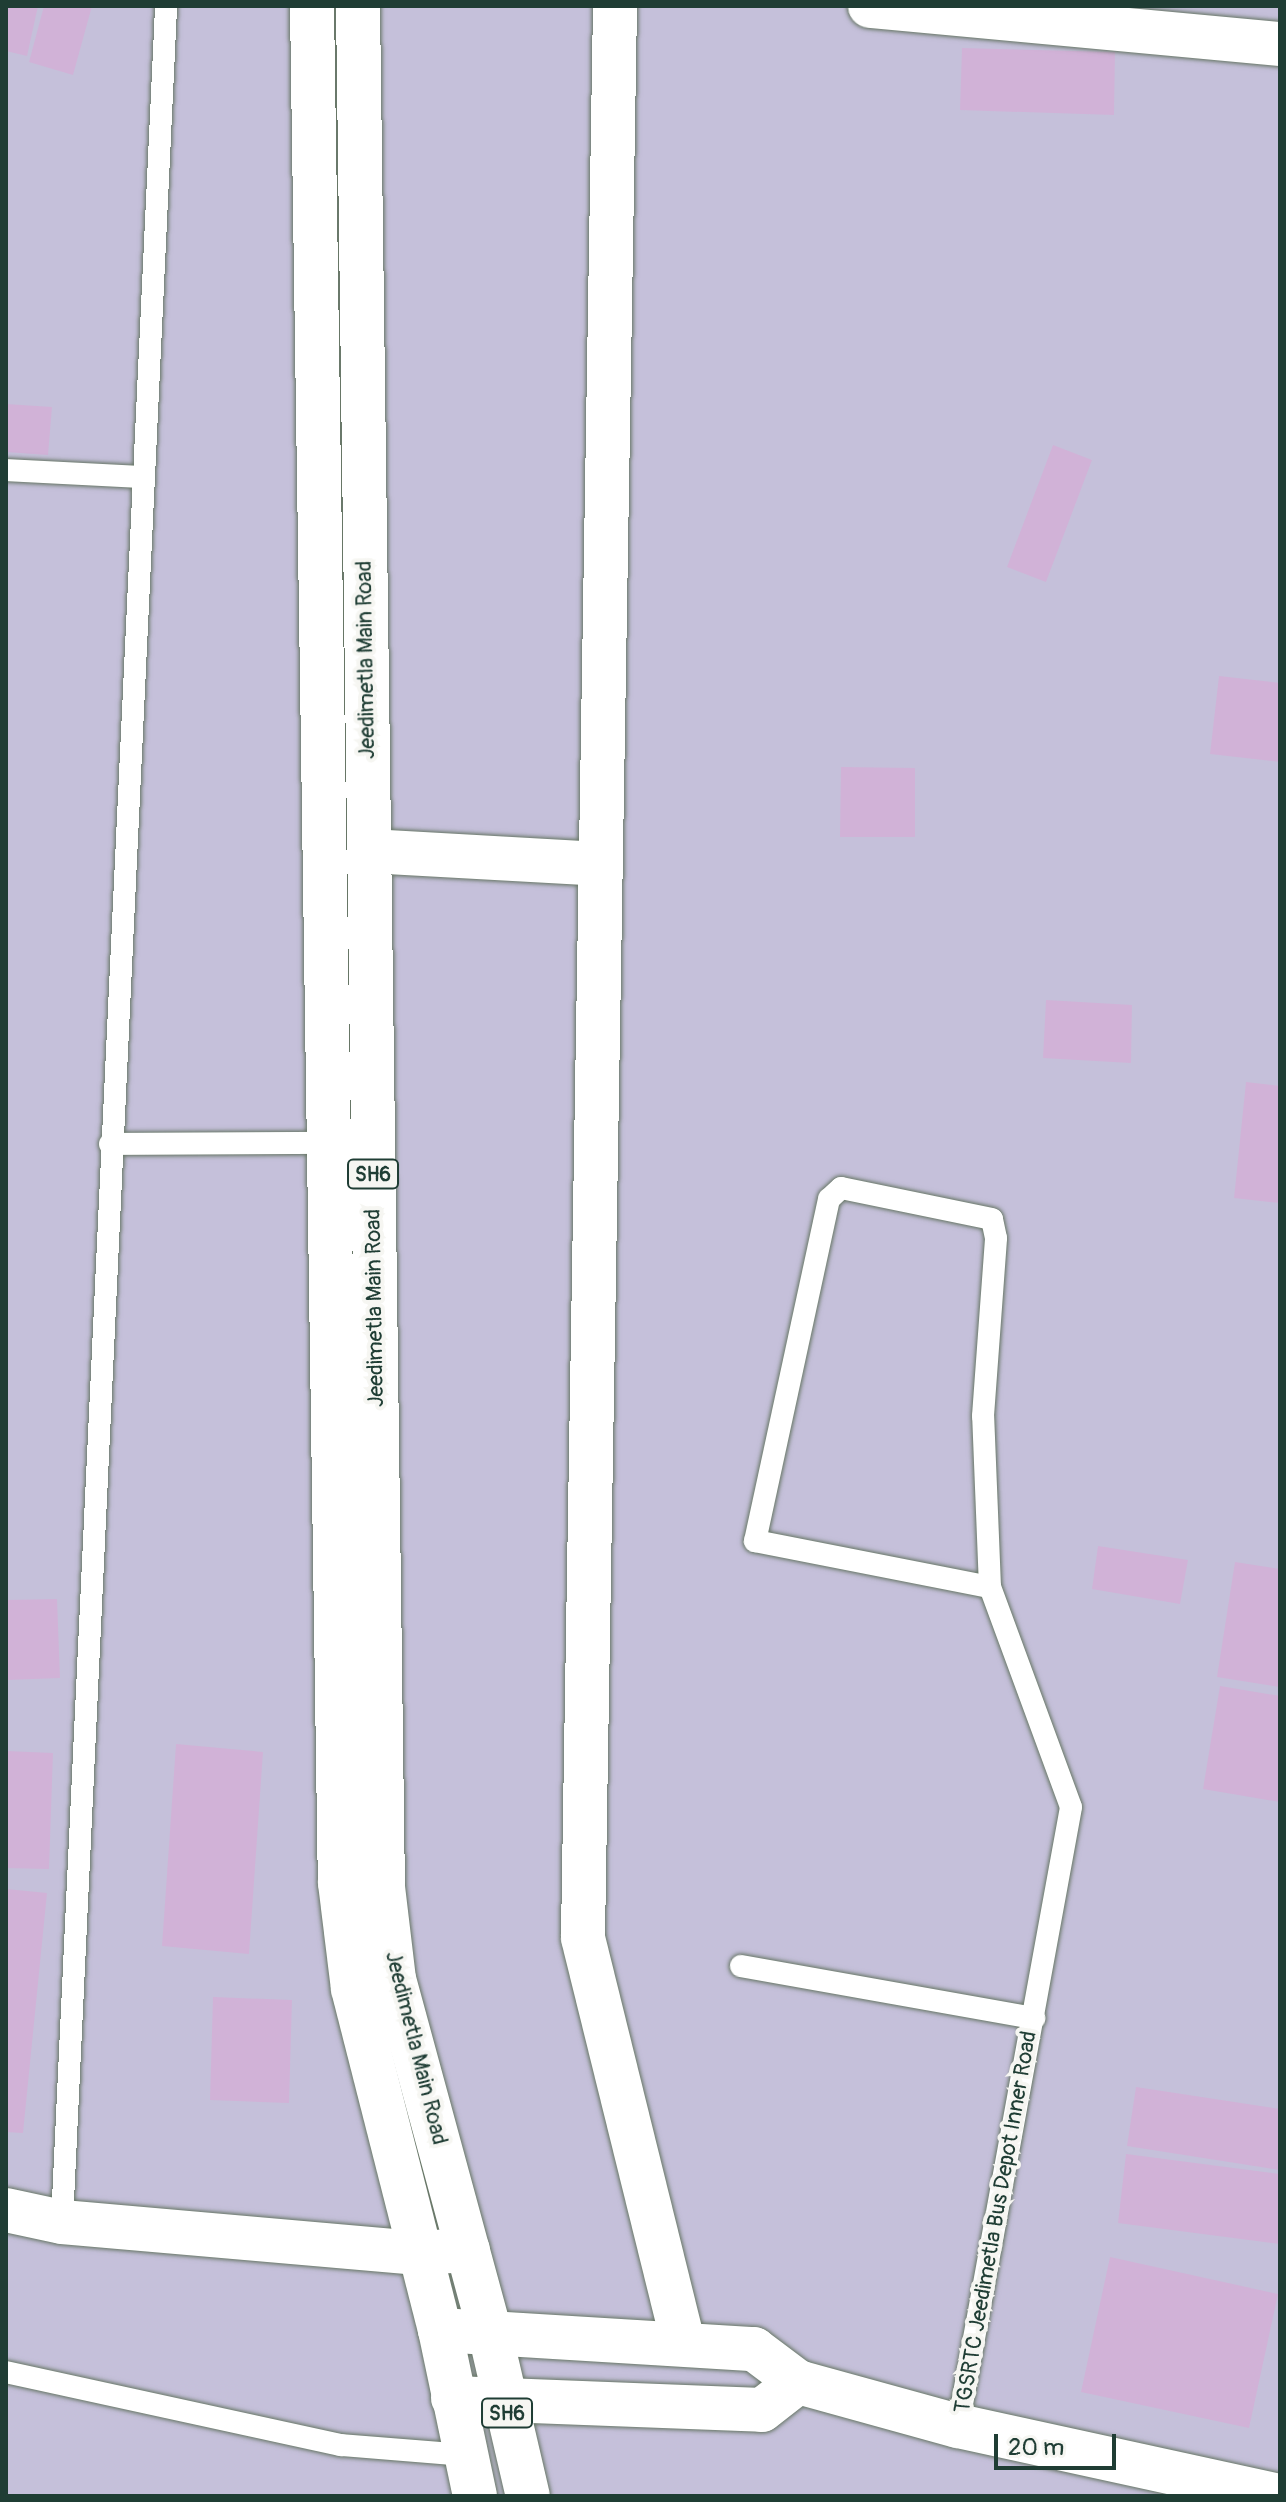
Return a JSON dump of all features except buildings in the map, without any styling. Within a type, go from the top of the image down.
[{"type":"main road","name":"Jeedimetla Main Road","points":[[312,6],[340,1883],[353,1989],[440,2330],[475,2496]]},
{"type":"main road","name":"Jeedimetla Main Road","points":[[358,6],[383,1887],[394,1979],[489,2329],[528,2496]]},
{"type":"main road","points":[[615,6],[583,1938],[683,2341]]},
{"type":"main road","points":[[870,6],[1280,44]]},
{"type":"main road","points":[[369,851],[600,864]]},
{"type":"main road","points":[[6,2210],[62,2222],[419,2253],[468,2250]]},
{"type":"main road","points":[[440,2330],[489,2329],[683,2341],[754,2349],[798,2382],[958,2426],[1279,2496]]},
{"type":"main road","points":[[453,2398],[762,2410],[798,2382]]},
{"type":"lane","points":[[62,2222],[140,477],[166,6]]},
{"type":"lane","points":[[6,470],[140,477]]},
{"type":"lane","points":[[110,1144],[331,1143]]},
{"type":"lane","name":"TGSRTC Jeedimetla Bus Depot Inner Road","points":[[958,2426],[1071,1807],[990,1587],[983,1416],[996,1238],[992,1219],[841,1188],[829,1199],[755,1541],[990,1587]]},
{"type":"lane","name":"TGSRTC Jeedimetla Bus Depot Inner Road","points":[[741,1966],[1034,2018]]},
{"type":"lane","points":[[6,2372],[341,2445],[464,2455]]},
{"type":"shaded area","points":[[6,6],[1280,6],[1280,2496],[6,2496]]}]
